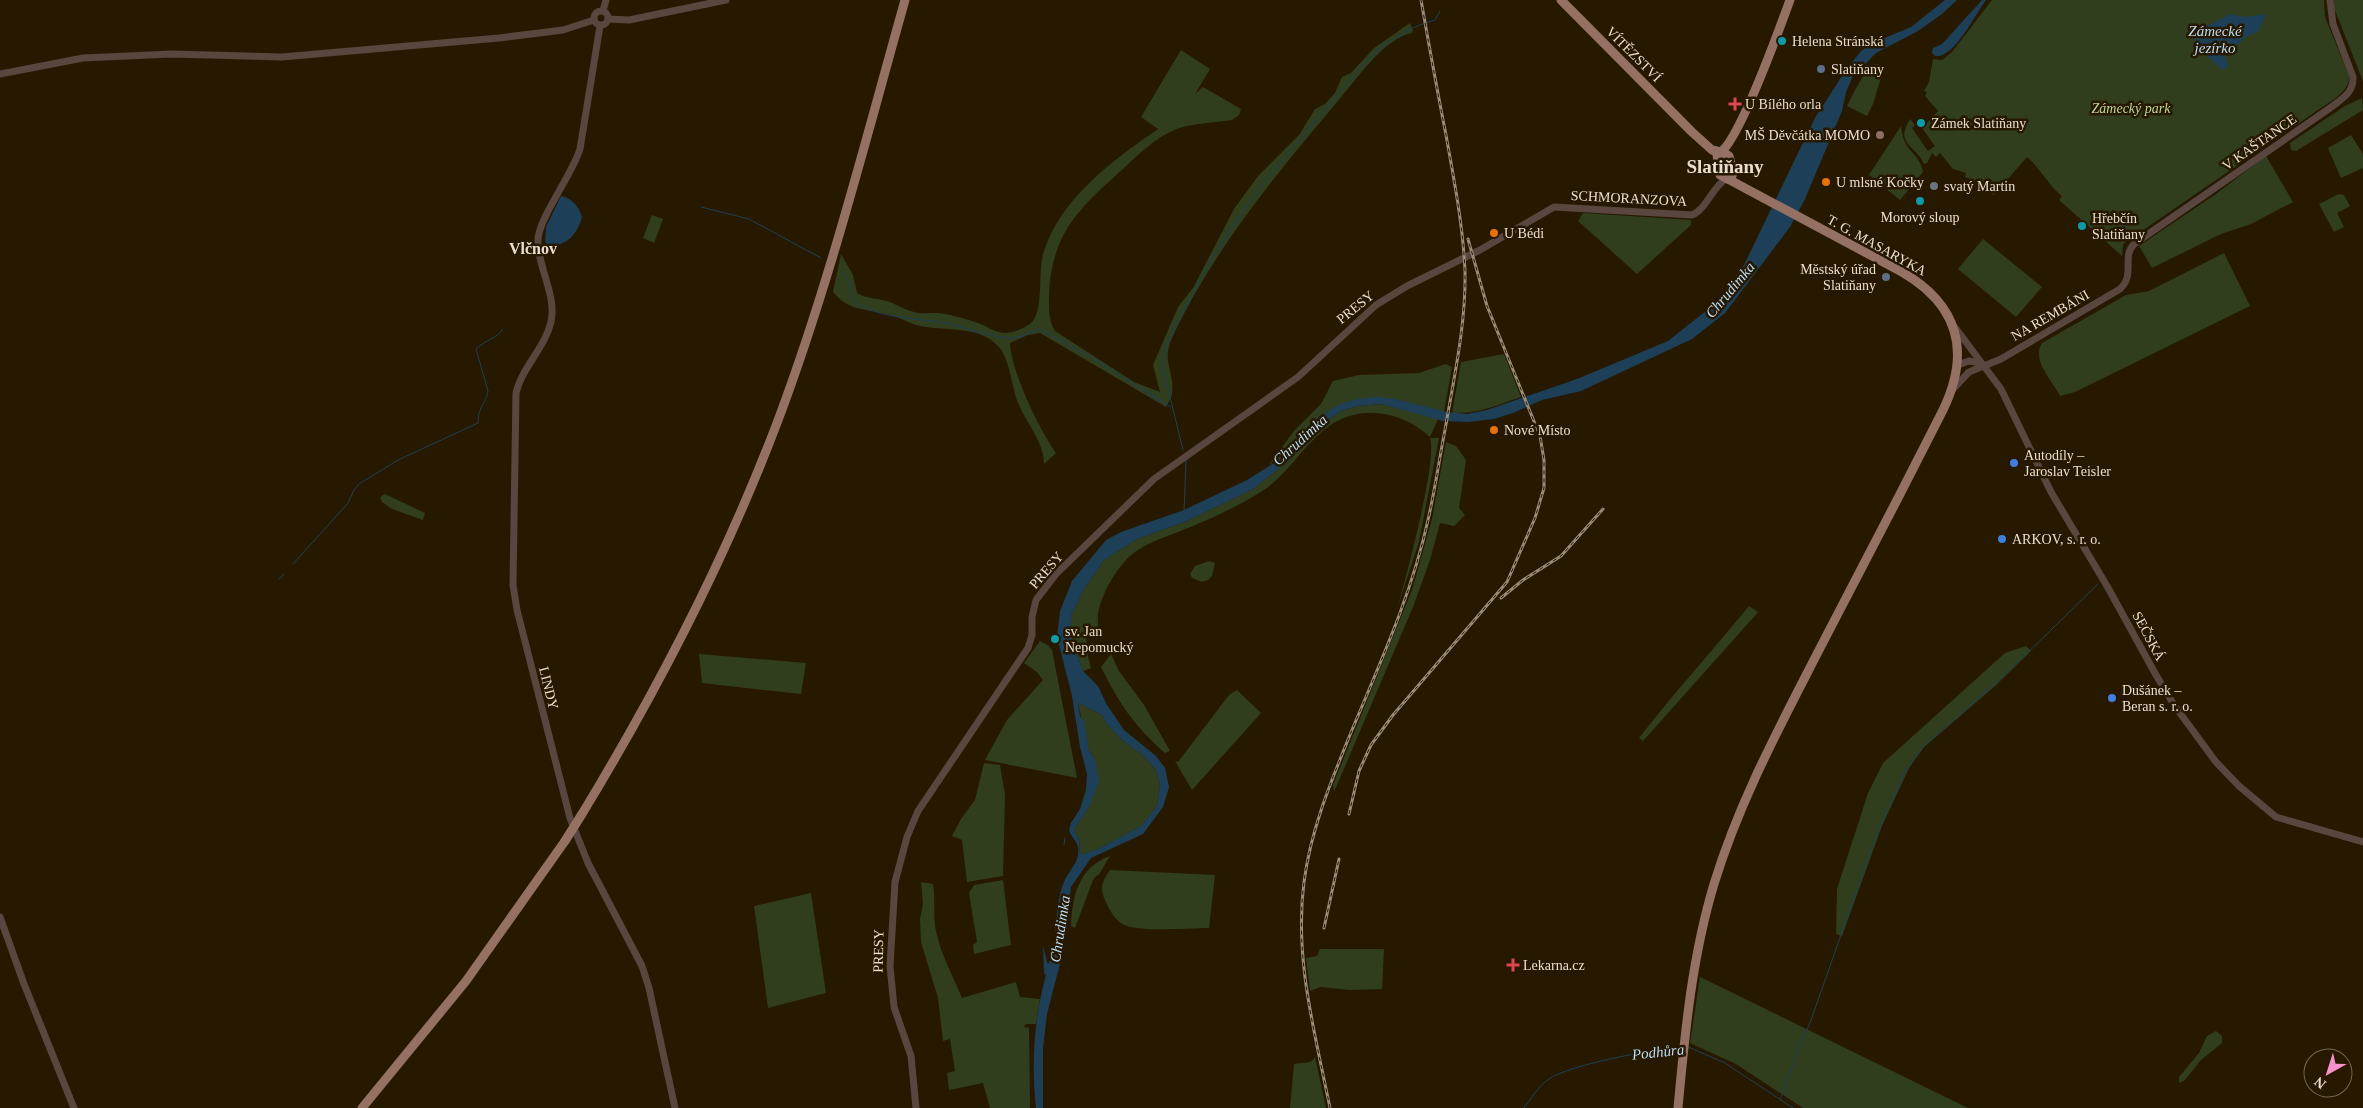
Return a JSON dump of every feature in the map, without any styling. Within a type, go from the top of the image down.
[{"type":"main road","points":[[362,1108],[472,974],[565,841],[629,736],[689,623],[732,532],[766,449],[824,285],[905,0]]},
{"type":"main road","name":"VÍTĚZSTVÍ","points":[[1561,0],[1687,128],[1712,150],[1721,152]]},
{"type":"main road","name":"T. G. MASARYKA","points":[[1678,1108],[1689,1001],[1701,935],[1714,886],[1737,818],[1768,749],[1951,394],[1958,365],[1958,339],[1946,313],[1930,293],[1913,279],[1720,175],[1716,156],[1728,145],[1739,124],[1790,0]]},
{"type":"main road","name":"T. G. MASARYKA","points":[[1739,124],[1731,152],[1731,161],[1737,178],[1758,194]]},
{"type":"main road","name":"VÍTĚZSTVÍ","points":[[1687,128],[1718,166]]},
{"type":"main road","points":[[1721,152],[1728,154],[1731,161]]},
{"type":"main road","points":[[1727,179],[1732,176],[1734,171]]},
{"type":"street","points":[[603,11],[606,0]]},
{"type":"street","points":[[608,19],[629,20],[726,0]]},
{"type":"street","name":"V KAŠTANCE","points":[[2126,282],[2129,274],[2128,255],[2134,244],[2330,108],[2350,91],[2354,77],[2333,24],[2330,0]]},
{"type":"street","points":[[0,74],[83,58],[171,54],[282,57],[500,38],[563,30],[597,23],[605,24],[608,19],[607,14],[603,11]]},
{"type":"street","points":[[597,23],[595,13],[603,11]]},
{"type":"street","name":"LINDY","points":[[597,23],[582,142],[573,168],[544,220],[539,236],[540,251],[551,303],[551,322],[521,376],[515,400],[513,585],[525,646],[565,802],[578,841],[647,978],[675,1108]]},
{"type":"street","name":"SCHMORANZOVA","points":[[1708,197],[1716,180],[1718,166]]},
{"type":"street","name":"SCHMORANZOVA","points":[[1464,258],[1554,207],[1692,215],[1700,209],[1718,184],[1727,179]]},
{"type":"street","name":"PRESY","points":[[916,1108],[910,1049],[894,1007],[891,991],[893,898],[898,868],[918,811],[1028,648],[1032,635],[1034,609],[1041,592],[1056,574],[1162,472],[1298,377],[1376,305],[1408,286],[1464,258]]},
{"type":"street","name":"NA REMBÁNI","points":[[1983,365],[2116,291],[2126,282]]},
{"type":"street","name":"SEČSKÁ","points":[[1946,313],[1968,347],[2004,394],[2053,497],[2112,594],[2174,705],[2212,756],[2239,786],[2276,817],[2363,842]]},
{"type":"street","points":[[1958,365],[1969,361],[1983,365]]},
{"type":"street","points":[[1958,365],[1964,370],[1973,370]]},
{"type":"street","points":[[1951,394],[1958,382],[1983,365]]},
{"type":"street","points":[[0,917],[24,984],[74,1108]]},
{"type":"green space","name":"Zámecký park","points":[[1992,0],[2324,0],[2325,17],[2349,76],[2349,81],[2347,87],[2333,100],[2123,244],[2122,256],[2059,200],[2062,196],[2027,157],[1994,195],[1973,180],[1965,177],[1966,173],[1953,169],[1940,153],[1936,157],[1932,153],[1927,163],[1924,164],[1905,140],[1904,134],[1910,119],[1915,125],[1912,128],[1928,151],[1935,146],[1922,128],[1938,111],[1925,96],[1927,92],[1924,91],[1929,82],[1933,59],[1942,60],[1952,52]]},
{"type":"green space","points":[[2334,0],[2363,0],[2363,81],[2334,8]]},
{"type":"green space","points":[[1410,23],[1413,30],[1412,33],[1392,42],[1364,69],[1249,211],[1207,273],[1169,347],[1168,361],[1172,385],[1171,396],[1166,407],[1040,333],[1028,335],[1010,343],[1015,369],[1027,400],[1056,453],[1044,464],[1041,448],[1016,398],[1006,360],[999,347],[991,340],[971,332],[916,325],[891,315],[851,306],[833,292],[841,254],[853,275],[857,293],[861,295],[890,302],[918,313],[942,313],[961,318],[1002,333],[1016,331],[1030,324],[1038,310],[1042,259],[1052,232],[1076,197],[1091,181],[1158,129],[1141,117],[1181,50],[1210,69],[1195,94],[1203,87],[1241,109],[1239,115],[1232,120],[1193,125],[1172,131],[1146,148],[1095,195],[1082,208],[1063,237],[1051,272],[1049,294],[1050,318],[1055,331],[1134,382],[1160,392],[1153,365],[1178,307],[1193,288],[1234,209],[1258,176],[1299,135],[1315,109],[1325,104],[1335,93],[1342,77],[1351,73],[1374,48]]},
{"type":"green space","points":[[1878,64],[1884,68],[1873,104],[1867,116],[1847,106],[1864,74],[1873,65]]},
{"type":"green space","points":[[2362,98],[2363,110],[2296,151],[2291,150],[2290,143],[2345,106]]},
{"type":"green space","points":[[1901,126],[1905,142],[1921,165],[1923,172],[1900,200],[1869,175]]},
{"type":"green space","points":[[2351,135],[2363,154],[2363,168],[2341,178],[2328,148]]},
{"type":"green space","points":[[2266,156],[2293,202],[2251,224],[2221,234],[2152,268],[2139,246],[2216,194]]},
{"type":"green space","points":[[2339,194],[2344,195],[2350,206],[2337,213],[2344,227],[2334,232],[2319,204]]},
{"type":"green space","points":[[1583,213],[1691,220],[1691,225],[1637,274],[1578,221]]},
{"type":"green space","points":[[652,215],[663,219],[654,243],[643,238]]},
{"type":"green space","points":[[1983,239],[2042,287],[2016,317],[1958,269]]},
{"type":"green space","points":[[2224,253],[2250,306],[2075,392],[2060,396],[2041,363],[2039,350],[2042,343],[2126,295],[2149,291]]},
{"type":"green space","points":[[1504,354],[1521,397],[1479,410],[1452,413],[1461,362]]},
{"type":"green space","points":[[1446,364],[1452,367],[1444,412],[1395,399],[1339,405],[1268,466],[1294,431],[1321,404],[1333,381],[1359,375],[1419,373]]},
{"type":"green space","points":[[1381,404],[1438,419],[1430,437],[1404,420],[1384,414],[1363,413],[1339,420],[1316,437],[1286,470],[1264,490],[1220,514],[1140,548],[1121,566],[1105,592],[1098,613],[1097,632],[1095,635],[1086,634],[1087,652],[1091,668],[1083,671],[1071,639],[1071,616],[1084,589],[1104,560],[1137,539],[1187,521],[1253,489],[1290,460],[1315,429],[1341,411],[1358,406]]},
{"type":"green space","points":[[1430,438],[1439,438],[1419,542],[1397,609],[1425,494],[1431,450]]},
{"type":"green space","points":[[1446,442],[1456,446],[1466,460],[1459,508],[1465,515],[1454,526],[1440,523],[1430,560],[1413,607],[1334,792],[1333,785],[1412,590],[1432,519]]},
{"type":"green space","points":[[385,494],[425,513],[423,520],[392,509],[382,502],[380,497]]},
{"type":"green space","points":[[1209,561],[1215,563],[1212,576],[1208,580],[1202,582],[1192,578],[1190,574],[1195,566]]},
{"type":"green space","points":[[1749,606],[1758,612],[1643,741],[1639,738],[1666,705]]},
{"type":"green space","points":[[1040,641],[1052,650],[1077,778],[985,760],[1007,720],[1043,680],[1037,672],[1024,663]]},
{"type":"green space","points":[[2026,646],[2031,651],[1994,687],[1924,747],[1909,768],[1882,826],[1842,936],[1836,934],[1837,889],[1868,793],[1883,763],[2005,653]]},
{"type":"green space","points":[[699,654],[806,663],[801,694],[702,683]]},
{"type":"green space","points":[[1111,654],[1119,671],[1144,705],[1170,751],[1165,753],[1144,733],[1114,692],[1101,667]]},
{"type":"green space","points":[[1237,690],[1261,713],[1192,790],[1175,761],[1178,762],[1229,695]]},
{"type":"green space","points":[[1078,703],[1102,715],[1106,723],[1122,740],[1144,756],[1156,770],[1160,785],[1157,806],[1141,826],[1098,849],[1083,854],[1080,853],[1079,840],[1074,829],[1089,807],[1095,759],[1089,751]]},
{"type":"green space","points":[[984,763],[1000,765],[1005,795],[1003,876],[967,882],[962,840],[952,836],[961,819],[975,800]]},
{"type":"green space","points":[[1110,856],[1098,876],[1093,880],[1075,928],[1071,926],[1073,904],[1084,875],[1099,861]]},
{"type":"green space","points":[[1110,870],[1215,875],[1209,928],[1145,929],[1123,925],[1112,914],[1102,890],[1103,883]]},
{"type":"green space","points":[[1003,880],[1011,945],[974,954],[973,945],[977,942],[969,893],[974,885]]},
{"type":"green space","points":[[921,882],[933,884],[935,923],[939,943],[962,998],[1016,982],[1020,997],[1040,999],[1036,1024],[1026,1024],[1024,1027],[1029,1028],[1030,1108],[990,1108],[983,1083],[949,1090],[947,1073],[955,1071],[950,1039],[943,1041],[938,998],[921,942],[920,919],[923,904]]},
{"type":"green space","points":[[811,893],[826,993],[768,1008],[754,906]]},
{"type":"green space","points":[[1320,949],[1384,949],[1382,989],[1350,990],[1321,987],[1310,991],[1306,958],[1317,956]]},
{"type":"green space","points":[[1700,977],[1968,1108],[1803,1108],[1736,1064],[1690,1043]]},
{"type":"green space","points":[[2216,1031],[2222,1036],[2222,1043],[2201,1060],[2184,1081],[2179,1083],[2179,1077],[2199,1053],[2207,1036]]},
{"type":"green space","points":[[1315,1057],[1326,1108],[1290,1108],[1294,1064],[1308,1062]]},
{"type":"water","name":"Chrudimka","points":[[1945,0],[1957,0],[1942,14],[1918,31],[1876,53],[1853,76],[1846,92],[1842,111],[1805,199],[1790,227],[1725,313],[1692,339],[1581,391],[1542,400],[1494,419],[1468,422],[1443,421],[1381,404],[1358,406],[1341,411],[1315,429],[1290,460],[1253,489],[1187,521],[1137,539],[1104,560],[1084,589],[1071,616],[1071,639],[1083,671],[1098,686],[1107,705],[1124,730],[1156,756],[1165,768],[1169,787],[1163,807],[1143,834],[1091,858],[1071,887],[1063,952],[1047,1014],[1043,1048],[1043,1108],[1036,1108],[1034,1058],[1036,1025],[1046,975],[1044,973],[1043,946],[1048,965],[1054,945],[1058,902],[1066,878],[1078,857],[1077,845],[1069,830],[1080,809],[1086,789],[1087,774],[1080,747],[1072,696],[1057,637],[1060,611],[1072,581],[1106,540],[1121,532],[1184,510],[1247,480],[1274,463],[1315,419],[1339,405],[1357,399],[1378,397],[1395,399],[1447,412],[1467,414],[1487,410],[1577,379],[1668,341],[1716,303],[1744,265],[1815,118],[1845,71],[1861,51],[1870,44],[1911,27]],"holes":[[[1078,703],[1102,715],[1106,723],[1122,740],[1144,756],[1156,770],[1160,785],[1157,806],[1141,826],[1098,849],[1083,854],[1080,853],[1079,840],[1074,829],[1089,807],[1099,782],[1095,759],[1089,751],[1084,721],[1080,716]]]},
{"type":"water","points":[[1982,0],[1986,0],[1957,43],[1942,55],[1935,56],[1932,53],[1933,48],[1942,44]]},
{"type":"water","name":"Zámecké jezírko","points":[[2230,14],[2246,17],[2264,14],[2265,16],[2258,32],[2245,37],[2227,51],[2225,58],[2228,66],[2223,70],[2199,49],[2193,36],[2195,29],[2211,24]]},
{"type":"water","points":[[561,196],[574,203],[582,217],[571,238],[561,244],[549,247],[545,242],[546,227]]},
{"type":"waterway","points":[[1183,450],[1163,368],[1164,355],[1172,333],[1214,255],[1257,192],[1365,63],[1392,40],[1413,28],[1435,20],[1440,11]]},
{"type":"waterway","points":[[701,207],[749,219],[821,258]]},
{"type":"waterway","points":[[841,271],[847,277],[853,300],[873,311],[898,317],[946,323],[1003,338],[1017,337],[1039,329],[1089,356],[1171,407]]},
{"type":"waterway","points":[[293,564],[348,503],[359,484],[398,460],[478,423],[479,412],[488,391],[476,349],[498,335],[503,329]]},
{"type":"waterway","points":[[1184,511],[1186,460]]},
{"type":"waterway","points":[[279,579],[284,574]]},
{"type":"waterway","points":[[1780,1100],[1810,1023],[1875,838],[1904,773],[1923,747],[2009,671],[2098,584]]},
{"type":"waterway","points":[[1064,845],[1065,838]]},
{"type":"waterway","name":"Podhůra","points":[[1688,1047],[1725,1063],[1793,1108]]},
{"type":"waterway","name":"Podhůra","points":[[1524,1108],[1535,1092],[1549,1079],[1574,1068],[1650,1051],[1679,1048]]},
{"type":"railway","points":[[1330,1108],[1304,968],[1302,911],[1307,862],[1317,823],[1330,785],[1405,600],[1421,547],[1445,430],[1464,311],[1465,271],[1460,220],[1421,0]]},
{"type":"railway","points":[[1349,814],[1359,771],[1371,745],[1393,715],[1507,582],[1535,518],[1544,488],[1544,460],[1540,436],[1487,306],[1468,239]]},
{"type":"railway","points":[[1501,598],[1523,580],[1561,556],[1603,509]]},
{"type":"railway","points":[[1324,928],[1339,859]]},
{"type":"place","name":"Helena Stránská","points":[[1782,41]]},
{"type":"place","name":"Slatiňany","points":[[1821,69]]},
{"type":"place","name":"U Bílého orla","points":[[1735,104]]},
{"type":"place","name":"Zámek Slatiňany","points":[[1921,123]]},
{"type":"place","name":"MŠ Děvčátka MOMO","points":[[1880,135]]},
{"type":"place","name":"U mlsné Kočky","points":[[1826,182]]},
{"type":"place","name":"svatý Martin","points":[[1934,186]]},
{"type":"place","name":"Morový sloup","points":[[1920,201]]},
{"type":"place","name":"Hřebčín Slatiňany","points":[[2082,226]]},
{"type":"place","name":"U Bédi","points":[[1494,233]]},
{"type":"place","name":"Městský úřad Slatiňany","points":[[1886,277]]},
{"type":"place","name":"Nové Místo","points":[[1494,430]]},
{"type":"place","name":"Autodíly – Jaroslav Teisler","points":[[2014,463]]},
{"type":"place","name":"ARKOV, s. r. o.","points":[[2002,539]]},
{"type":"place","name":"sv. Jan Nepomucký","points":[[1055,639]]},
{"type":"place","name":"Dušánek – Beran s. r. o.","points":[[2112,698]]},
{"type":"place","name":"Lekarna.cz","points":[[1513,965]]},
{"type":"district","name":"Slatiňany","points":[[1725,166]]},
{"type":"district","name":"Vlčnov","points":[[533,248]]}]
